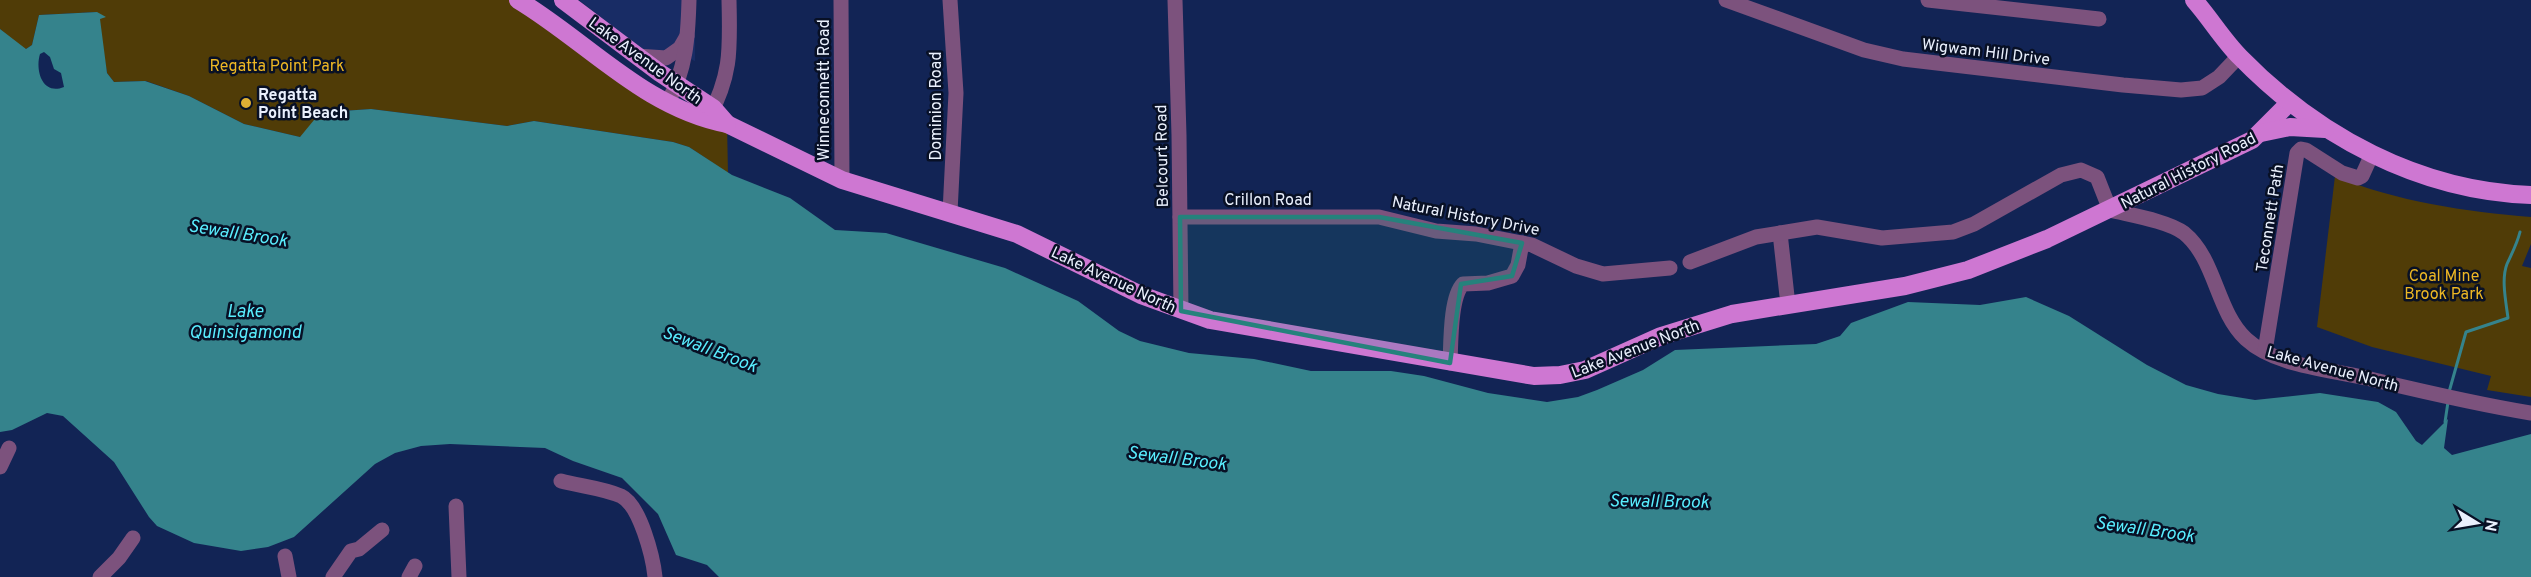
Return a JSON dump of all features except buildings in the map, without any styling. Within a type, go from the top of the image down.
[{"type":"main road","name":"Lake Avenue North","points":[[518,0],[634,85],[668,102],[710,114]]},
{"type":"main road","name":"Lake Avenue North","points":[[563,0],[677,85],[710,114],[842,180],[950,212],[1030,239],[1129,289],[1181,311],[1236,327],[1514,374],[1560,375],[1584,370],[1642,343],[1732,314],[1905,286],[1968,270],[2047,239],[2110,210]]},
{"type":"main road","points":[[2194,0],[2239,56],[2289,103],[2326,129],[2372,154],[2447,182],[2531,195]]},
{"type":"main road","name":"Natural History Road","points":[[2110,210],[2261,133],[2289,103]]},
{"type":"main road","points":[[2261,133],[2290,127],[2326,129]]},
{"type":"street","points":[[668,102],[683,68],[689,0]]},
{"type":"street","points":[[710,114],[730,58],[729,0]]},
{"type":"street","name":"Winneconnett Road","points":[[841,0],[842,180]]},
{"type":"street","name":"Dominion Road","points":[[950,0],[956,93],[950,212]]},
{"type":"street","name":"Belcourt Road","points":[[1175,0],[1181,311]]},
{"type":"street","name":"Wigwam Hill Drive","points":[[1726,0],[1864,50],[1897,58],[2123,85],[2181,90],[2202,88],[2219,77],[2239,56]]},
{"type":"street","points":[[1928,0],[2099,19]]},
{"type":"street","points":[[637,56],[649,59],[666,58],[680,48],[687,36]]},
{"type":"street","name":"Teconnett Path","points":[[2265,351],[2297,153],[2301,149],[2306,150],[2342,173],[2358,178],[2362,176],[2372,154]]},
{"type":"street","points":[[1690,262],[1756,237],[1780,233],[1829,228],[1891,238],[1953,232],[1964,229],[2061,174],[2084,171],[2097,177],[2110,210]]},
{"type":"street","name":"Lake Avenue North","points":[[2110,210],[2183,233],[2202,259],[2234,324],[2246,339],[2265,351],[2314,366],[2437,395],[2531,413]]},
{"type":"street","name":"Crillon Road","points":[[1180,217],[1356,216]]},
{"type":"street","name":"Natural History Drive","points":[[1356,216],[1389,218],[1436,231],[1476,234],[1540,247],[1576,266],[1603,274],[1670,268]]},
{"type":"street","points":[[1780,233],[1788,305]]},
{"type":"street","points":[[1450,363],[1454,311],[1460,287],[1463,284],[1488,283],[1512,276],[1518,265],[1522,243]]},
{"type":"street","points":[[561,481],[621,496],[631,505],[639,519],[655,577]]},
{"type":"street","points":[[456,506],[459,577]]},
{"type":"street","points":[[333,577],[351,551],[359,549],[382,530]]},
{"type":"street","points":[[100,577],[119,558],[133,538]]},
{"type":"street","points":[[285,556],[289,577]]},
{"type":"highlighted area","points":[[1180,217],[1379,217],[1522,243],[1512,276],[1461,284],[1450,363],[1181,311]]},
{"type":"shaded area","points":[[579,0],[695,0],[695,61],[670,51],[647,53]]},
{"type":"green space","name":"Regatta Point Park","points":[[0,0],[518,0],[602,61],[727,124],[728,173],[689,147],[673,142],[534,121],[507,126],[371,109],[342,111],[332,119],[320,121],[300,137],[244,124],[189,96],[146,81],[114,82],[107,73],[97,12],[39,15],[32,45],[26,49],[0,29]]},
{"type":"green space","name":"Coal Mine Brook Park","points":[[2335,176],[2406,199],[2482,212],[2531,217],[2531,244],[2522,266],[2531,268],[2531,397],[2487,390],[2491,376],[2372,347],[2317,327]]},
{"type":"water","name":"Lake Quinsigamond","points":[[97,12],[106,17],[100,19],[107,73],[114,82],[145,81],[189,96],[244,124],[300,137],[314,120],[332,119],[342,111],[371,109],[507,126],[534,121],[673,142],[689,147],[732,175],[790,198],[835,230],[886,233],[1005,268],[1078,301],[1119,331],[1140,341],[1189,353],[1254,359],[1311,371],[1391,371],[1424,376],[1488,393],[1547,402],[1578,397],[1597,390],[1643,370],[1675,350],[1816,344],[1840,336],[1851,323],[1908,302],[1980,305],[2026,297],[2069,316],[2147,365],[2186,385],[2218,394],[2255,400],[2320,393],[2378,402],[2396,412],[2416,441],[2422,445],[2448,419],[2444,448],[2452,455],[2531,434],[2531,577],[719,577],[707,565],[676,555],[658,514],[622,478],[573,461],[545,448],[450,444],[421,446],[395,453],[375,464],[294,537],[268,547],[241,551],[194,543],[157,526],[114,462],[63,416],[47,413],[12,430],[0,432],[0,29],[26,49],[32,45],[39,15]],"holes":[[[44,52],[50,57],[54,69],[61,73],[64,87],[50,88],[42,80],[39,67],[40,54]]]},
{"type":"waterway","points":[[2449,392],[2466,332],[2508,318],[2504,277],[2520,232]]},
{"type":"waterway","points":[[2445,422],[2448,402]]},
{"type":"place","name":"Regatta Point Beach","points":[[246,103]]},
{"type":"water label","name":"Sewall Brook","points":[[238,233]]},
{"type":"water label","name":"Sewall Brook","points":[[710,349]]},
{"type":"water label","name":"Sewall Brook","points":[[1177,458]]},
{"type":"water label","name":"Sewall Brook","points":[[1659,501]]},
{"type":"water label","name":"Sewall Brook","points":[[2145,529]]}]
